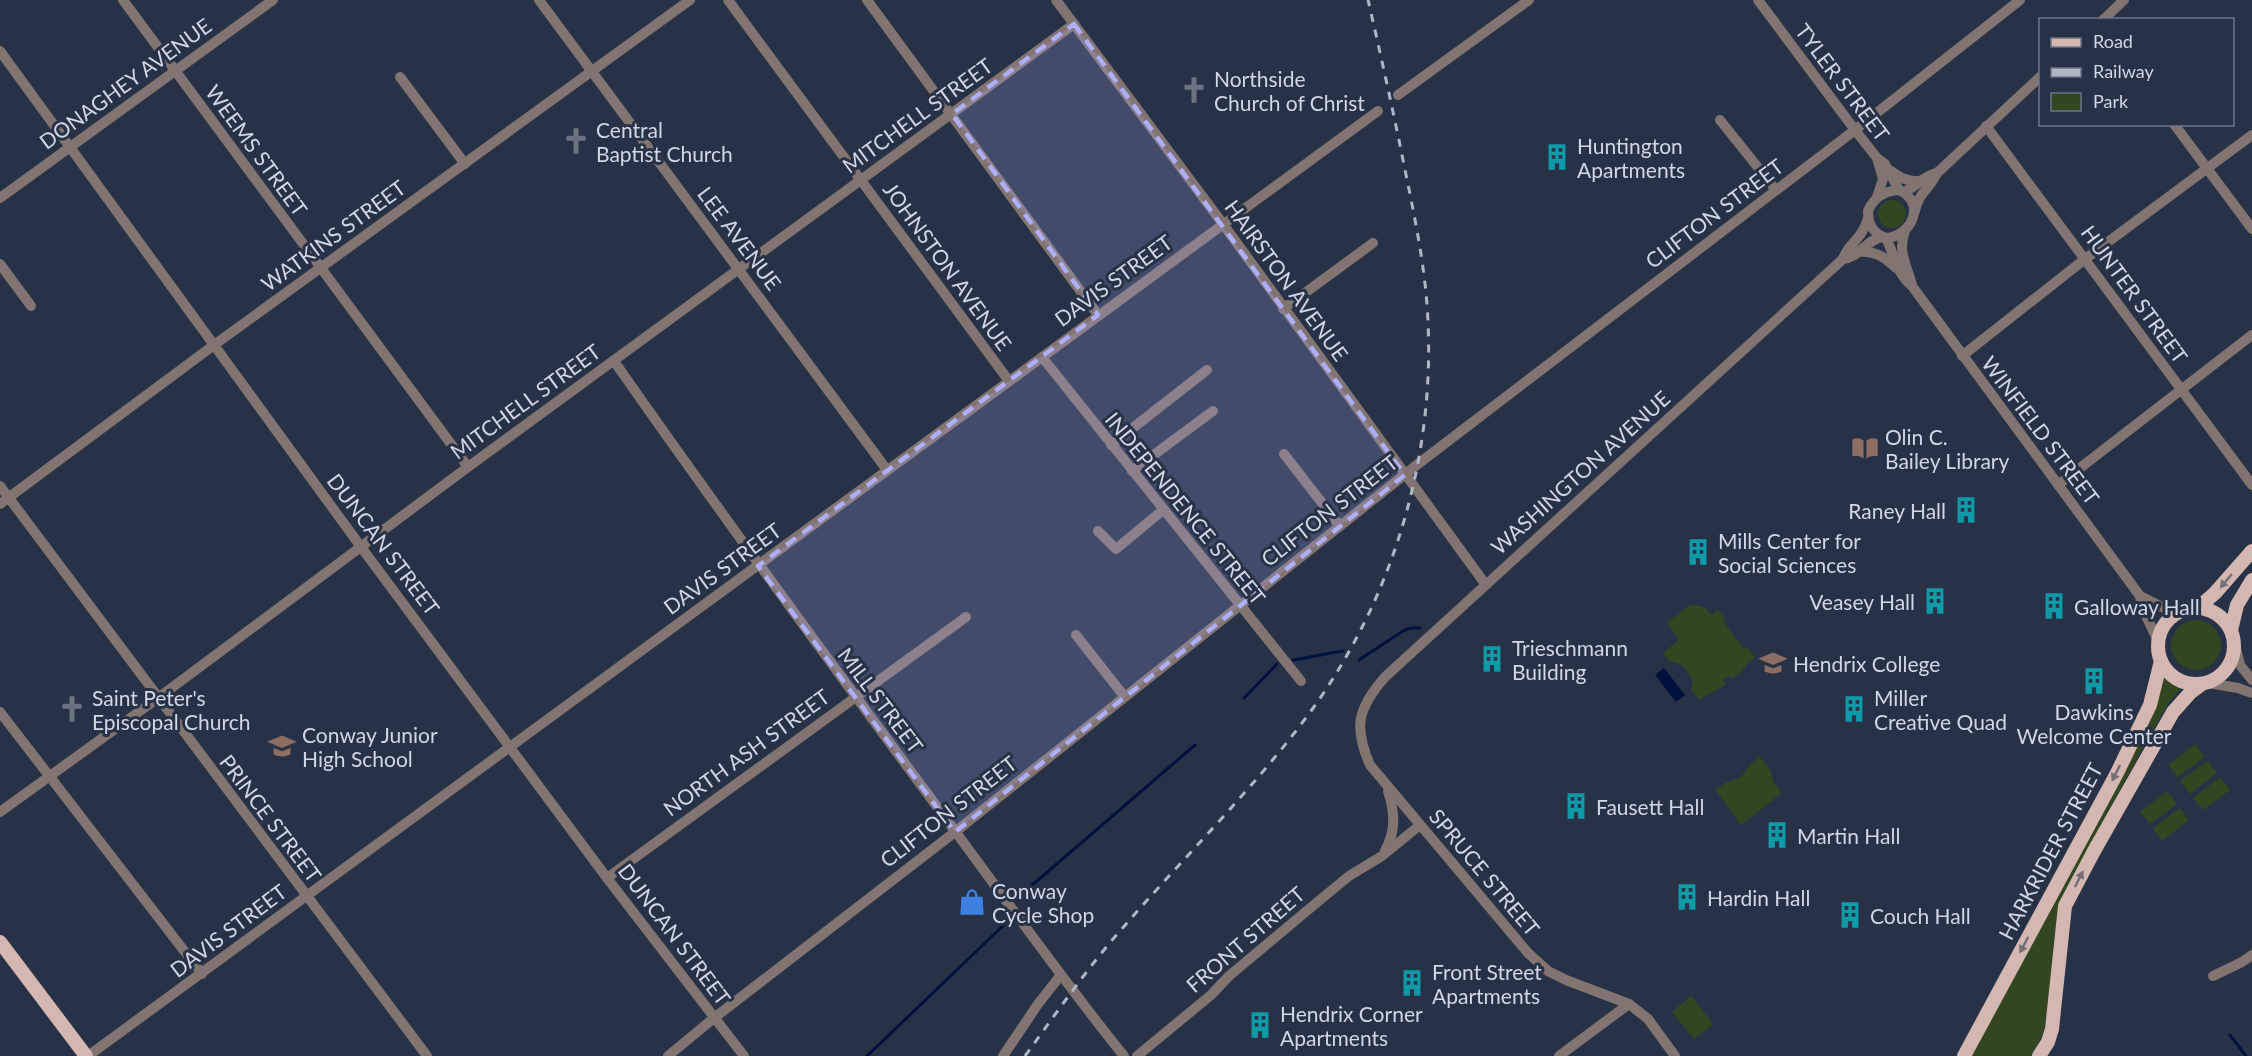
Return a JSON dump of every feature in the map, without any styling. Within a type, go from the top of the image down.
[{"type":"main road","points":[[2198,608],[2216,593],[2252,550]]},
{"type":"main road","points":[[2232,635],[2225,622],[2216,614],[2198,608],[2185,610],[2167,621],[2158,641],[2161,661],[2171,675],[2182,682],[2205,683],[2225,671],[2231,662],[2236,605],[2252,580]]},
{"type":"main road","name":"HARKRIDER STREET","points":[[1964,1056],[2105,794],[2150,705],[2161,661]]},
{"type":"main road","name":"HARKRIDER STREET","points":[[2039,1056],[2048,1042],[2052,1029],[2065,906],[2173,712],[2190,693],[2205,683]]},
{"type":"main road","points":[[0,942],[87,1056]]},
{"type":"street","name":"WEEMS STREET","points":[[123,0],[468,467]]},
{"type":"street","name":"DONAGHEY AVENUE","points":[[0,198],[273,0]]},
{"type":"street","name":"LEE AVENUE","points":[[539,0],[887,470]]},
{"type":"street","name":"WATKINS STREET","points":[[4,501],[214,345],[690,0]]},
{"type":"street","name":"JOHNSTON AVENUE","points":[[728,0],[1009,381]]},
{"type":"street","points":[[867,0],[1098,315]]},
{"type":"street","name":"HAIRSTON AVENUE","points":[[1056,0],[1486,585]]},
{"type":"street","points":[[1398,95],[1529,0]]},
{"type":"street","name":"TYLER STREET","points":[[1758,0],[1855,130],[1890,171],[1901,191]]},
{"type":"street","name":"CLIFTON STREET","points":[[668,1056],[955,832],[1340,526],[1855,130],[2020,0]]},
{"type":"street","points":[[2105,18],[2124,0]]},
{"type":"street","name":"MITCHELL STREET","points":[[0,812],[1074,24]]},
{"type":"street","name":"DUNCAN STREET","points":[[0,51],[361,546],[608,878],[744,1056]]},
{"type":"street","points":[[400,77],[465,164]]},
{"type":"street","points":[[1936,173],[1919,196],[1912,222],[1905,231],[1884,237],[1874,231],[1868,218],[1871,204],[1877,198],[1886,192],[1901,191],[1916,186],[1920,181],[1936,173],[2039,78]]},
{"type":"street","name":"DAVIS STREET","points":[[87,1056],[1378,111]]},
{"type":"street","points":[[1720,120],[1776,190]]},
{"type":"street","name":"HUNTER STREET","points":[[1986,126],[2252,485]]},
{"type":"street","points":[[2176,126],[2252,229]]},
{"type":"street","points":[[1962,356],[2085,259],[2252,135]]},
{"type":"street","name":"TYLER STREET","points":[[1877,158],[1883,179],[1877,198]]},
{"type":"street","points":[[1890,171],[1909,181],[1920,181]]},
{"type":"street","points":[[1901,191],[1913,204],[1915,211]]},
{"type":"street","name":"WASHINGTON AVENUE","points":[[1386,785],[1370,765],[1361,746],[1359,726],[1361,712],[1370,694],[1385,677],[1843,259],[1847,249],[1865,230],[1868,218]]},
{"type":"street","name":"WINFIELD STREET","points":[[1905,231],[1901,253],[1912,286]]},
{"type":"street","name":"WASHINGTON AVENUE","points":[[1843,259],[1858,252],[1868,242],[1884,237]]},
{"type":"street","name":"WINFIELD STREET","points":[[1884,237],[1893,253],[1896,268],[1912,286],[2140,596],[2142,607],[2158,641]]},
{"type":"street","points":[[1283,309],[1373,243]]},
{"type":"street","points":[[1858,252],[1880,254],[1896,268]]},
{"type":"street","points":[[0,264],[31,306]]},
{"type":"street","points":[[2058,485],[2252,335]]},
{"type":"street","name":"INDEPENDENCE STREET","points":[[1042,357],[1301,681]]},
{"type":"street","name":"MILL STREET","points":[[614,361],[758,566],[854,697],[1060,976],[1124,1056]]},
{"type":"street","points":[[1111,444],[1207,370]]},
{"type":"street","points":[[1131,471],[1213,411]]},
{"type":"street","points":[[1284,454],[1340,526]]},
{"type":"street","name":"PRINCE STREET","points":[[0,486],[4,501],[158,698],[427,1056]]},
{"type":"street","points":[[1098,531],[1116,549],[1163,510]]},
{"type":"street","name":"WINFIELD STREET","points":[[2140,596],[2176,614]]},
{"type":"street","name":"NORTH ASH STREET","points":[[608,878],[966,617]]},
{"type":"street","points":[[1076,635],[1124,696]]},
{"type":"street","points":[[2232,635],[2240,665],[2252,680]]},
{"type":"street","points":[[2205,683],[2238,688],[2252,693]]},
{"type":"street","points":[[0,712],[202,974]]},
{"type":"street","points":[[1382,856],[1390,841],[1394,826],[1393,807],[1386,785]]},
{"type":"street","name":"SPRUCE STREET","points":[[1386,785],[1528,953],[1548,971],[1566,981],[1629,1004],[1648,1019],[1675,1056]]},
{"type":"street","name":"FRONT STREET","points":[[1137,1056],[1349,876],[1382,856],[1420,825]]},
{"type":"street","points":[[2212,976],[2252,955]]},
{"type":"street","points":[[1003,1056],[1060,976]]},
{"type":"street","points":[[1559,1056],[1629,1004]]},
{"type":"highlighted area","points":[[1074,24],[1405,475],[955,832],[758,566],[1098,315],[952,114]]},
{"type":"green space","points":[[1892,200],[1902,204],[1906,214],[1902,224],[1892,228],[1882,224],[1878,214],[1882,204]]},
{"type":"green space","points":[[1691,604],[1706,608],[1711,615],[1718,610],[1726,620],[1723,622],[1744,649],[1747,647],[1755,657],[1732,679],[1729,676],[1723,680],[1726,684],[1699,700],[1691,690],[1693,681],[1686,669],[1680,664],[1669,661],[1663,653],[1679,640],[1667,623]]},
{"type":"green space","points":[[2196,620],[2214,627],[2221,645],[2214,663],[2196,670],[2178,663],[2171,645],[2178,627]]},
{"type":"green space","points":[[2164,678],[2181,688],[2169,702],[2141,751],[2060,901],[2054,938],[2047,1022],[2041,1039],[2031,1056],[1969,1056],[2159,695]]},
{"type":"green space","points":[[2195,744],[2205,757],[2178,777],[2168,765]]},
{"type":"green space","points":[[1759,756],[1772,772],[1772,780],[1782,793],[1741,825],[1715,789],[1740,778]]},
{"type":"green space","points":[[2207,761],[2217,773],[2190,794],[2180,781]]},
{"type":"green space","points":[[2220,777],[2230,790],[2203,810],[2193,798]]},
{"type":"green space","points":[[2167,791],[2177,804],[2150,824],[2140,812]]},
{"type":"green space","points":[[2180,808],[2189,820],[2162,841],[2153,828]]},
{"type":"green space","points":[[1691,996],[1713,1024],[1694,1039],[1672,1012]]},
{"type":"water","points":[[1664,668],[1685,695],[1676,702],[1655,675]]},
{"type":"waterway","points":[[1359,660],[1403,631],[1420,628]]},
{"type":"waterway","points":[[1293,660],[1343,651]]},
{"type":"waterway","points":[[1244,698],[1277,664]]},
{"type":"waterway","points":[[1030,887],[1195,745]]},
{"type":"waterway","points":[[867,1056],[1009,920]]},
{"type":"waterway","points":[[2230,1035],[2246,1056]]},
{"type":"railway","points":[[1025,1056],[1113,939],[1245,793],[1311,711],[1341,665],[1368,616],[1389,565],[1406,512],[1419,459],[1426,404],[1429,349],[1426,293],[1411,197],[1368,0]]},
{"type":"place","name":"Northside Church of Christ","points":[[1194,90]]},
{"type":"place","name":"Central Baptist Church","points":[[576,141]]},
{"type":"place","name":"Huntington Apartments","points":[[1557,157]]},
{"type":"place","name":"Olin C. Bailey Library","points":[[1865,448]]},
{"type":"place","name":"Raney Hall","points":[[1966,510]]},
{"type":"place","name":"Mills Center for Social Sciences","points":[[1698,552]]},
{"type":"place","name":"Veasey Hall","points":[[1935,601]]},
{"type":"place","name":"Galloway Hall","points":[[2054,606]]},
{"type":"place","name":"Trieschmann Building","points":[[1492,659]]},
{"type":"place","name":"Hendrix College","points":[[1773,663]]},
{"type":"place","name":"Dawkins Welcome Center","points":[[2094,681]]},
{"type":"place","name":"Saint Peter's Episcopal Church","points":[[72,709]]},
{"type":"place","name":"Miller Creative Quad","points":[[1854,709]]},
{"type":"place","name":"Conway Junior High School","points":[[282,746]]},
{"type":"place","name":"Fausett Hall","points":[[1576,806]]},
{"type":"place","name":"Martin Hall","points":[[1777,835]]},
{"type":"place","name":"Hardin Hall","points":[[1687,897]]},
{"type":"place","name":"Conway Cycle Shop","points":[[972,902]]},
{"type":"place","name":"Couch Hall","points":[[1850,915]]},
{"type":"place","name":"Front Street Apartments","points":[[1412,983]]},
{"type":"place","name":"Hendrix Corner Apartments","points":[[1260,1025]]}]
